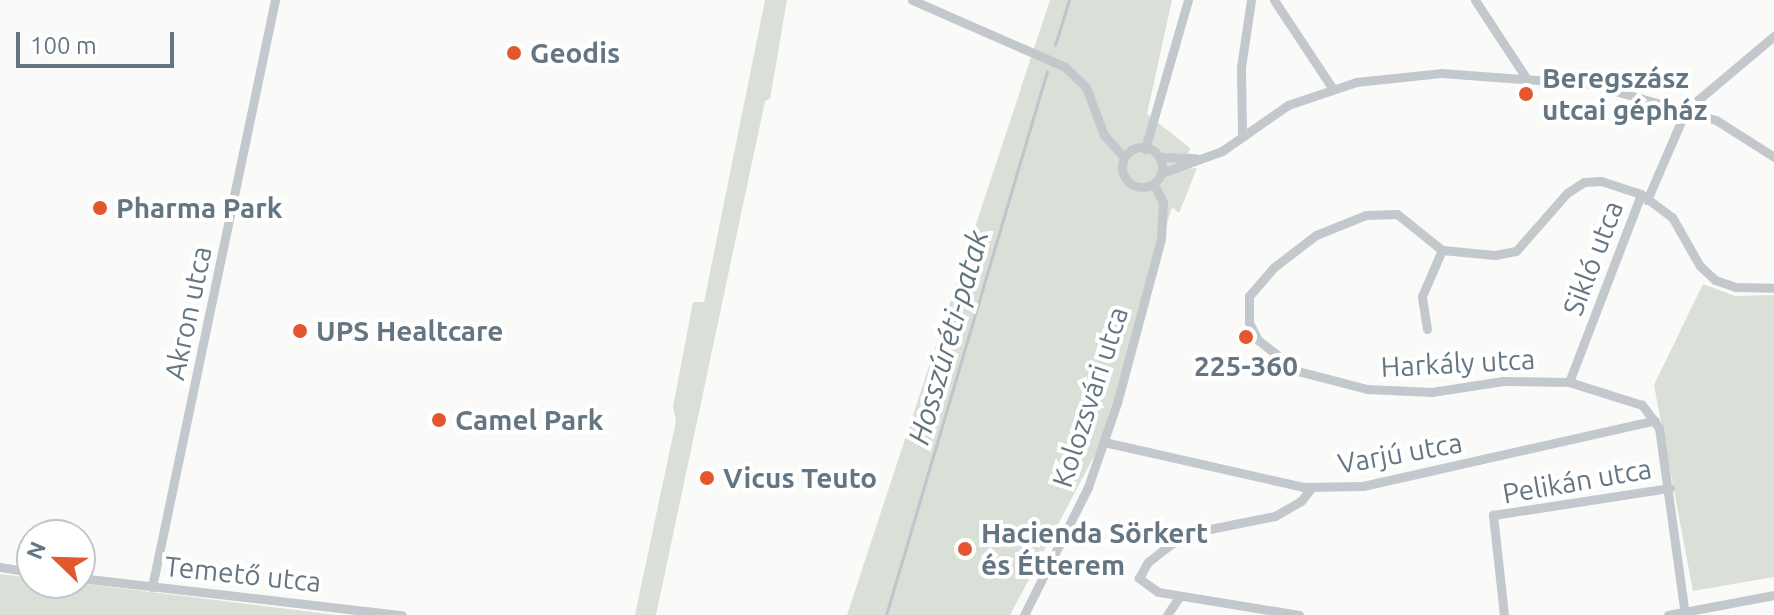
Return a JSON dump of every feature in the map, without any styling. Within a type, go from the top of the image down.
[{"type":"street","name":"Akron utca","points":[[152,587],[275,0]]},
{"type":"street","points":[[912,0],[1065,67],[1086,87],[1104,135],[1123,156]]},
{"type":"street","points":[[1145,149],[1188,0]]},
{"type":"street","points":[[1242,133],[1241,67],[1251,0]]},
{"type":"street","points":[[1274,0],[1333,89]]},
{"type":"street","points":[[1475,0],[1525,76]]},
{"type":"street","points":[[1644,197],[1686,110],[1774,36]]},
{"type":"street","points":[[1123,156],[1120,169],[1128,181],[1154,184],[1164,172],[1204,158],[1288,105],[1333,89],[1408,74],[1525,76],[1591,84],[1716,120],[1774,157]]},
{"type":"street","points":[[1123,156],[1145,149],[1160,157],[1204,158]]},
{"type":"street","points":[[1160,157],[1164,172]]},
{"type":"street","points":[[1442,250],[1495,255],[1516,251],[1567,193],[1584,182],[1601,181],[1644,197],[1672,217],[1700,266],[1715,280],[1735,287],[1774,288]]},
{"type":"street","name":"Kolozsvári utca","points":[[1024,615],[1104,442],[1161,239],[1163,202],[1154,184]]},
{"type":"street","name":"Sikló utca","points":[[1569,382],[1644,197]]},
{"type":"street","name":"Harkály utca","points":[[1427,329],[1422,296],[1442,250],[1397,214],[1366,215],[1316,235],[1273,268],[1249,296],[1249,322],[1258,340],[1298,371],[1367,389],[1432,392],[1503,381],[1569,382],[1629,398],[1655,420]]},
{"type":"street","points":[[1655,420],[1670,488],[1685,613]]},
{"type":"street","name":"Varjú utca","points":[[1104,442],[1311,488],[1363,486],[1655,420]]},
{"type":"street","points":[[1299,615],[1180,596],[1145,587],[1139,578],[1148,562],[1171,544],[1205,530],[1275,516],[1301,501],[1311,488]]},
{"type":"street","name":"Pelikán utca","points":[[1504,615],[1493,515],[1670,488]]},
{"type":"street","name":"Temető utca","points":[[96,580],[402,615]]},
{"type":"street","points":[[1668,615],[1774,595]]},
{"type":"street","points":[[1167,615],[1180,596]]},
{"type":"shaded area","points":[[765,0],[787,0],[770,99],[765,101],[656,615],[635,615],[676,421],[673,407],[693,302],[704,302]]},
{"type":"shaded area","points":[[1050,0],[1172,0],[1147,114],[1190,148],[1183,169],[1197,168],[1179,213],[1172,207],[1100,445],[1010,615],[847,615]]},
{"type":"shaded area","points":[[1703,284],[1735,296],[1774,295],[1774,577],[1693,591],[1654,385]]},
{"type":"shaded area","points":[[0,574],[16,576],[16,599],[96,599],[96,585],[337,615],[0,615]]},
{"type":"waterway","name":"Hosszúréti-patak","points":[[1055,45],[1069,0]]},
{"type":"waterway","name":"Hosszúréti-patak","points":[[886,615],[1047,71]]},
{"type":"place","name":"Geodis","points":[[514,53]]},
{"type":"place","name":"Beregszász utcai gépház","points":[[1526,94]]},
{"type":"place","name":"Pharma Park","points":[[100,208]]},
{"type":"place","name":"UPS Healtcare","points":[[300,331]]},
{"type":"place","name":"225-360","points":[[1246,337]]},
{"type":"place","name":"Camel Park","points":[[439,420]]},
{"type":"place","name":"Vicus Teuto","points":[[707,478]]},
{"type":"place","name":"Hacienda Sörkert és Étterem","points":[[965,549]]}]
